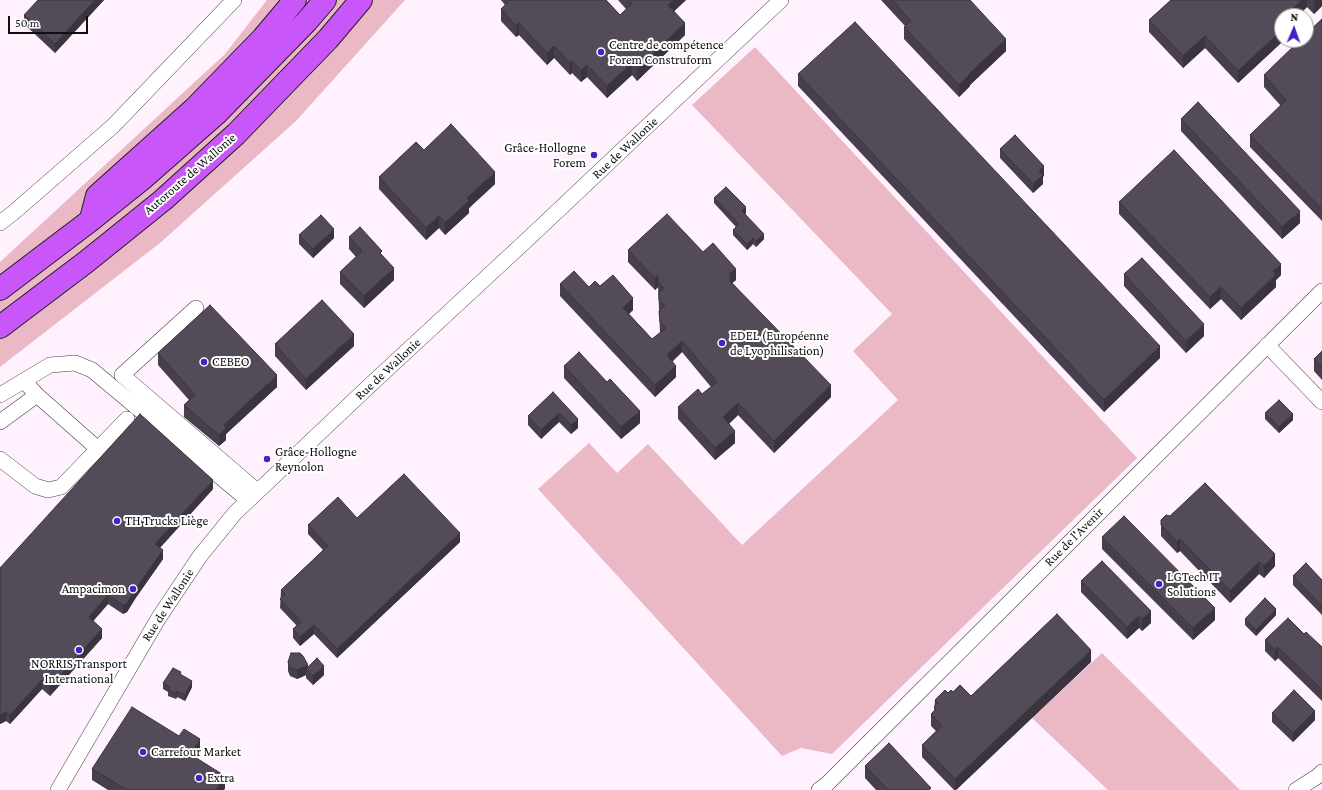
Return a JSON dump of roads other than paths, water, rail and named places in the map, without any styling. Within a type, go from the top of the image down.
[{"type":"highway","points":[[91,220],[97,196],[194,109],[263,38],[295,0]]},
{"type":"highway","points":[[0,289],[141,180],[216,114],[302,26],[325,0]]},
{"type":"highway","name":"Autoroute de Wallonie","points":[[0,327],[86,262],[163,200],[236,134],[308,61],[361,0]]},
{"type":"street","points":[[0,223],[113,126],[234,0]]},
{"type":"street","name":"Rue de Wallonie","points":[[64,788],[158,618],[216,535],[252,496],[530,237],[781,0]]},
{"type":"street","name":"Rue de l'Avenir","points":[[826,788],[1322,291]]},
{"type":"street","points":[[196,308],[122,375],[252,496]]},
{"type":"street","points":[[1267,345],[1322,402]]},
{"type":"street","points":[[0,395],[50,365],[76,363],[92,370],[252,496]]},
{"type":"street","points":[[24,381],[36,395],[98,449]]},
{"type":"street","points":[[0,422],[36,395]]},
{"type":"street","points":[[0,459],[35,486],[48,490],[61,488],[127,419]]},
{"type":"street","points":[[1296,790],[1322,772]]},
{"type":"place","name":"Centre de compétence Forem Construform","points":[[601,52]]},
{"type":"place","name":"Grâce-Hollogne Forem","points":[[594,155]]},
{"type":"place","name":"EDEL (Européenne de Lyophilisation)","points":[[722,343]]},
{"type":"place","name":"CEBEO","points":[[204,362]]},
{"type":"place","name":"Grâce-Hollogne Reynolon","points":[[267,459]]},
{"type":"place","name":"TH Trucks Liège","points":[[117,521]]},
{"type":"place","name":"LGTech IT Solutions","points":[[1159,584]]},
{"type":"place","name":"Ampacimon","points":[[133,589]]},
{"type":"place","name":"NORRIS Transport International","points":[[79,650]]},
{"type":"place","name":"Carrefour Market","points":[[143,752]]},
{"type":"place","name":"Extra","points":[[199,778]]}]
